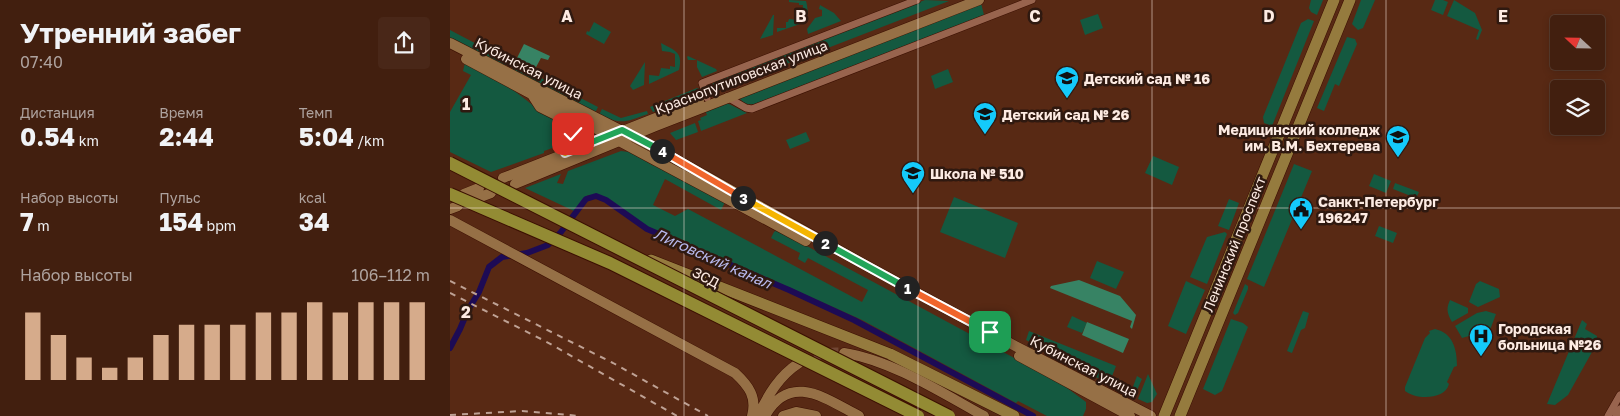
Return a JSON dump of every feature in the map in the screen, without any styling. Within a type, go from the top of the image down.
[{"type":"highway","name":"ЗСД","points":[[450,163],[949,416]]},
{"type":"highway","points":[[450,194],[610,262],[918,416]]},
{"type":"main road","name":"Краснопутиловская улица","points":[[515,184],[604,148],[625,135],[708,98],[961,0]]},
{"type":"main road","name":"Краснопутиловская улица","points":[[625,135],[978,0]]},
{"type":"main road","name":"Ленинский проспект","points":[[1164,416],[1334,0]]},
{"type":"main road","name":"Ленинский проспект","points":[[1180,416],[1350,0]]},
{"type":"main road","name":"Кубинская улица","points":[[450,43],[625,135],[1019,348],[1151,416]]},
{"type":"main road","name":"Кубинская улица","points":[[450,51],[610,135],[625,135],[1130,416]]},
{"type":"main road","points":[[530,92],[540,107],[564,120],[572,128],[572,142],[565,153]]},
{"type":"main road","points":[[503,178],[610,135]]},
{"type":"main road","points":[[464,194],[479,188]]},
{"type":"main road","points":[[475,199],[491,194]]},
{"type":"main road","points":[[450,220],[735,373],[746,383],[754,399],[752,416]]},
{"type":"main road","points":[[620,250],[708,281],[855,339],[920,368],[1014,416]]},
{"type":"main road","points":[[844,354],[858,355],[877,361],[981,414]]},
{"type":"main road","points":[[758,416],[780,379],[789,369],[799,363]]},
{"type":"main road","points":[[765,416],[775,402],[783,396],[791,392],[802,391],[820,395],[858,416]]},
{"type":"main road","points":[[784,416],[796,412],[816,416]]},
{"type":"street","points":[[708,98],[702,83],[917,0]]},
{"type":"street","points":[[727,97],[746,108],[752,109],[1032,0]]},
{"type":"street","points":[[1608,416],[1620,396]]},
{"type":"street","points":[[1616,416],[1620,409]]},
{"type":"green space","points":[[789,0],[806,1],[808,9],[806,18],[803,23],[777,32],[777,28],[786,28],[786,22],[789,19],[798,20],[802,18],[803,5],[789,2]]},
{"type":"green space","points":[[925,0],[949,1],[717,91],[710,89],[712,84],[718,80]]},
{"type":"green space","points":[[1311,0],[1323,0],[1317,15],[1311,12],[1309,8]]},
{"type":"green space","points":[[1361,0],[1375,0],[1363,28],[1358,30],[1352,24]]},
{"type":"green space","points":[[1435,0],[1448,2],[1443,15],[1431,10]]},
{"type":"green space","points":[[1454,0],[1475,13],[1482,30],[1478,40],[1476,39],[1479,30],[1447,16]]},
{"type":"green space","points":[[981,3],[984,15],[754,104],[747,104],[740,99],[740,97]]},
{"type":"green space","points":[[820,5],[834,13],[841,21],[808,34],[807,29],[815,18],[822,16],[822,10],[819,9]]},
{"type":"green space","points":[[1098,14],[1103,28],[1085,35],[1080,20]]},
{"type":"green space","points":[[773,15],[773,35],[760,39]]},
{"type":"green space","points":[[1308,19],[1314,21],[1272,126],[1264,123],[1263,117],[1301,23]]},
{"type":"green space","points":[[594,22],[611,32],[604,44],[586,34]]},
{"type":"green space","points":[[450,30],[509,61],[507,65],[504,66],[450,38]]},
{"type":"green space","points":[[1347,37],[1355,39],[1357,44],[1339,86],[1335,84],[1324,111],[1317,108]]},
{"type":"green space","points":[[661,43],[671,48],[679,56],[679,70],[649,84],[649,75],[659,76],[661,68],[670,69],[670,66],[675,67],[675,54],[662,51]]},
{"type":"green space","points":[[524,44],[550,56],[548,60],[541,58],[535,69],[516,60]]},
{"type":"green space","points":[[688,56],[697,60],[688,60]]},
{"type":"green space","points":[[697,60],[717,71],[702,77],[697,67]]},
{"type":"green space","points":[[645,62],[644,85],[633,90],[630,86]]},
{"type":"green space","points":[[465,63],[508,86],[539,110],[558,120],[557,122],[565,130],[565,140],[557,146],[544,151],[544,153],[491,172],[450,152],[450,112],[471,75],[463,71]]},
{"type":"green space","points":[[514,64],[598,107],[595,113],[512,70]]},
{"type":"green space","points":[[948,69],[953,82],[935,89],[931,76]]},
{"type":"green space","points":[[697,88],[699,91],[693,97],[653,112],[650,107]]},
{"type":"green space","points":[[727,103],[747,113],[701,131],[698,121],[707,115],[705,110]]},
{"type":"green space","points":[[602,109],[621,118],[647,111],[648,114],[619,121],[599,115]]},
{"type":"green space","points":[[695,123],[698,132],[676,140],[670,133]]},
{"type":"green space","points":[[806,132],[810,141],[790,149],[786,140]]},
{"type":"green space","points":[[621,151],[629,152],[654,166],[656,164],[725,202],[721,210],[665,179],[653,205],[675,216],[688,209],[862,302],[868,290],[808,258],[805,263],[798,259],[800,253],[771,238],[777,230],[1059,382],[1086,402],[1083,416],[1047,416],[1018,401],[1016,403],[862,320],[748,269],[648,228],[602,196],[588,195],[574,211],[525,188],[561,174],[557,183],[563,184],[568,171]]},
{"type":"green space","points":[[1153,156],[1179,167],[1172,185],[1145,173]]},
{"type":"green space","points":[[1294,164],[1312,171],[1264,287],[1247,279]]},
{"type":"green space","points":[[1374,174],[1391,181],[1386,193],[1369,186]]},
{"type":"green space","points":[[1395,183],[1419,192],[1416,198],[1393,189]]},
{"type":"green space","points":[[954,197],[1018,223],[1005,258],[940,232]]},
{"type":"green space","points":[[1229,199],[1239,203],[1229,230],[1218,226]]},
{"type":"green space","points":[[1379,226],[1397,233],[1393,243],[1375,236]]},
{"type":"green space","points":[[1225,232],[1227,234],[1207,284],[1190,277],[1207,237]]},
{"type":"green space","points":[[1097,261],[1124,272],[1116,289],[1090,278]]},
{"type":"green space","points":[[1079,280],[1120,296],[1136,315],[1132,329],[1130,327],[1132,321],[1050,288],[1051,286]]},
{"type":"green space","points":[[1186,281],[1205,290],[1186,334],[1168,326]]},
{"type":"green space","points":[[1480,281],[1499,289],[1500,297],[1478,307],[1469,302],[1476,284]]},
{"type":"green space","points":[[1245,284],[1248,286],[1248,289],[1238,313],[1235,315],[1233,313]]},
{"type":"green space","points":[[1450,300],[1468,308],[1468,313],[1452,322],[1448,311]]},
{"type":"green space","points":[[1303,311],[1309,313],[1305,328],[1301,330],[1292,353],[1287,351]]},
{"type":"green space","points":[[1486,311],[1496,314],[1490,330],[1462,338],[1455,326],[1477,313]]},
{"type":"green space","points":[[1072,316],[1087,323],[1082,333],[1067,327]]},
{"type":"green space","points":[[1231,319],[1248,327],[1222,391],[1215,395],[1203,389]]},
{"type":"green space","points":[[1582,320],[1587,324],[1585,329],[1597,336],[1597,343],[1568,395],[1555,405],[1547,404]]},
{"type":"green space","points":[[1087,322],[1129,339],[1123,353],[1082,335]]},
{"type":"green space","points":[[1435,329],[1446,334],[1453,343],[1457,366],[1454,367],[1447,382],[1449,384],[1442,393],[1430,397],[1410,394],[1405,391],[1405,387],[1425,338],[1430,333],[1429,331]]},
{"type":"green space","points":[[1029,331],[1116,366],[1109,384],[1026,340]]},
{"type":"green space","points":[[1148,374],[1157,394],[1152,402],[1147,403],[1138,399]]},
{"type":"green space","points":[[1137,376],[1142,379],[1134,397],[1114,387],[1119,377],[1117,385],[1131,392]]},
{"type":"waterway","name":"Лиговский канал","points":[[450,348],[479,292],[489,267],[502,257],[527,253],[548,245],[561,232],[586,199],[596,196],[606,200],[647,229],[854,320],[1033,416]]},
{"type":"tunnel","points":[[800,362],[821,354],[844,353]]},
{"type":"railway","points":[[450,281],[613,363],[708,416]]},
{"type":"railway","points":[[450,293],[545,341],[677,416]]},
{"type":"railway","points":[[450,415],[522,411],[580,416]]},
{"type":"place","name":"Детский сад № 16","points":[[1067,99]]},
{"type":"place","name":"Детский сад № 26","points":[[985,135]]},
{"type":"place","name":"Медицинский колледж им. В.М. Бехтерева","points":[[1398,158]]},
{"type":"place","name":"Школа № 510","points":[[913,194]]},
{"type":"place","name":"Санкт-Петербург 196247","points":[[1301,230]]},
{"type":"place","name":"Городская больница №26","points":[[1481,357]]},
{"type":"route","points":[[573,134],[570,147],[565,153],[622,130],[799,229],[990,332]]}]
